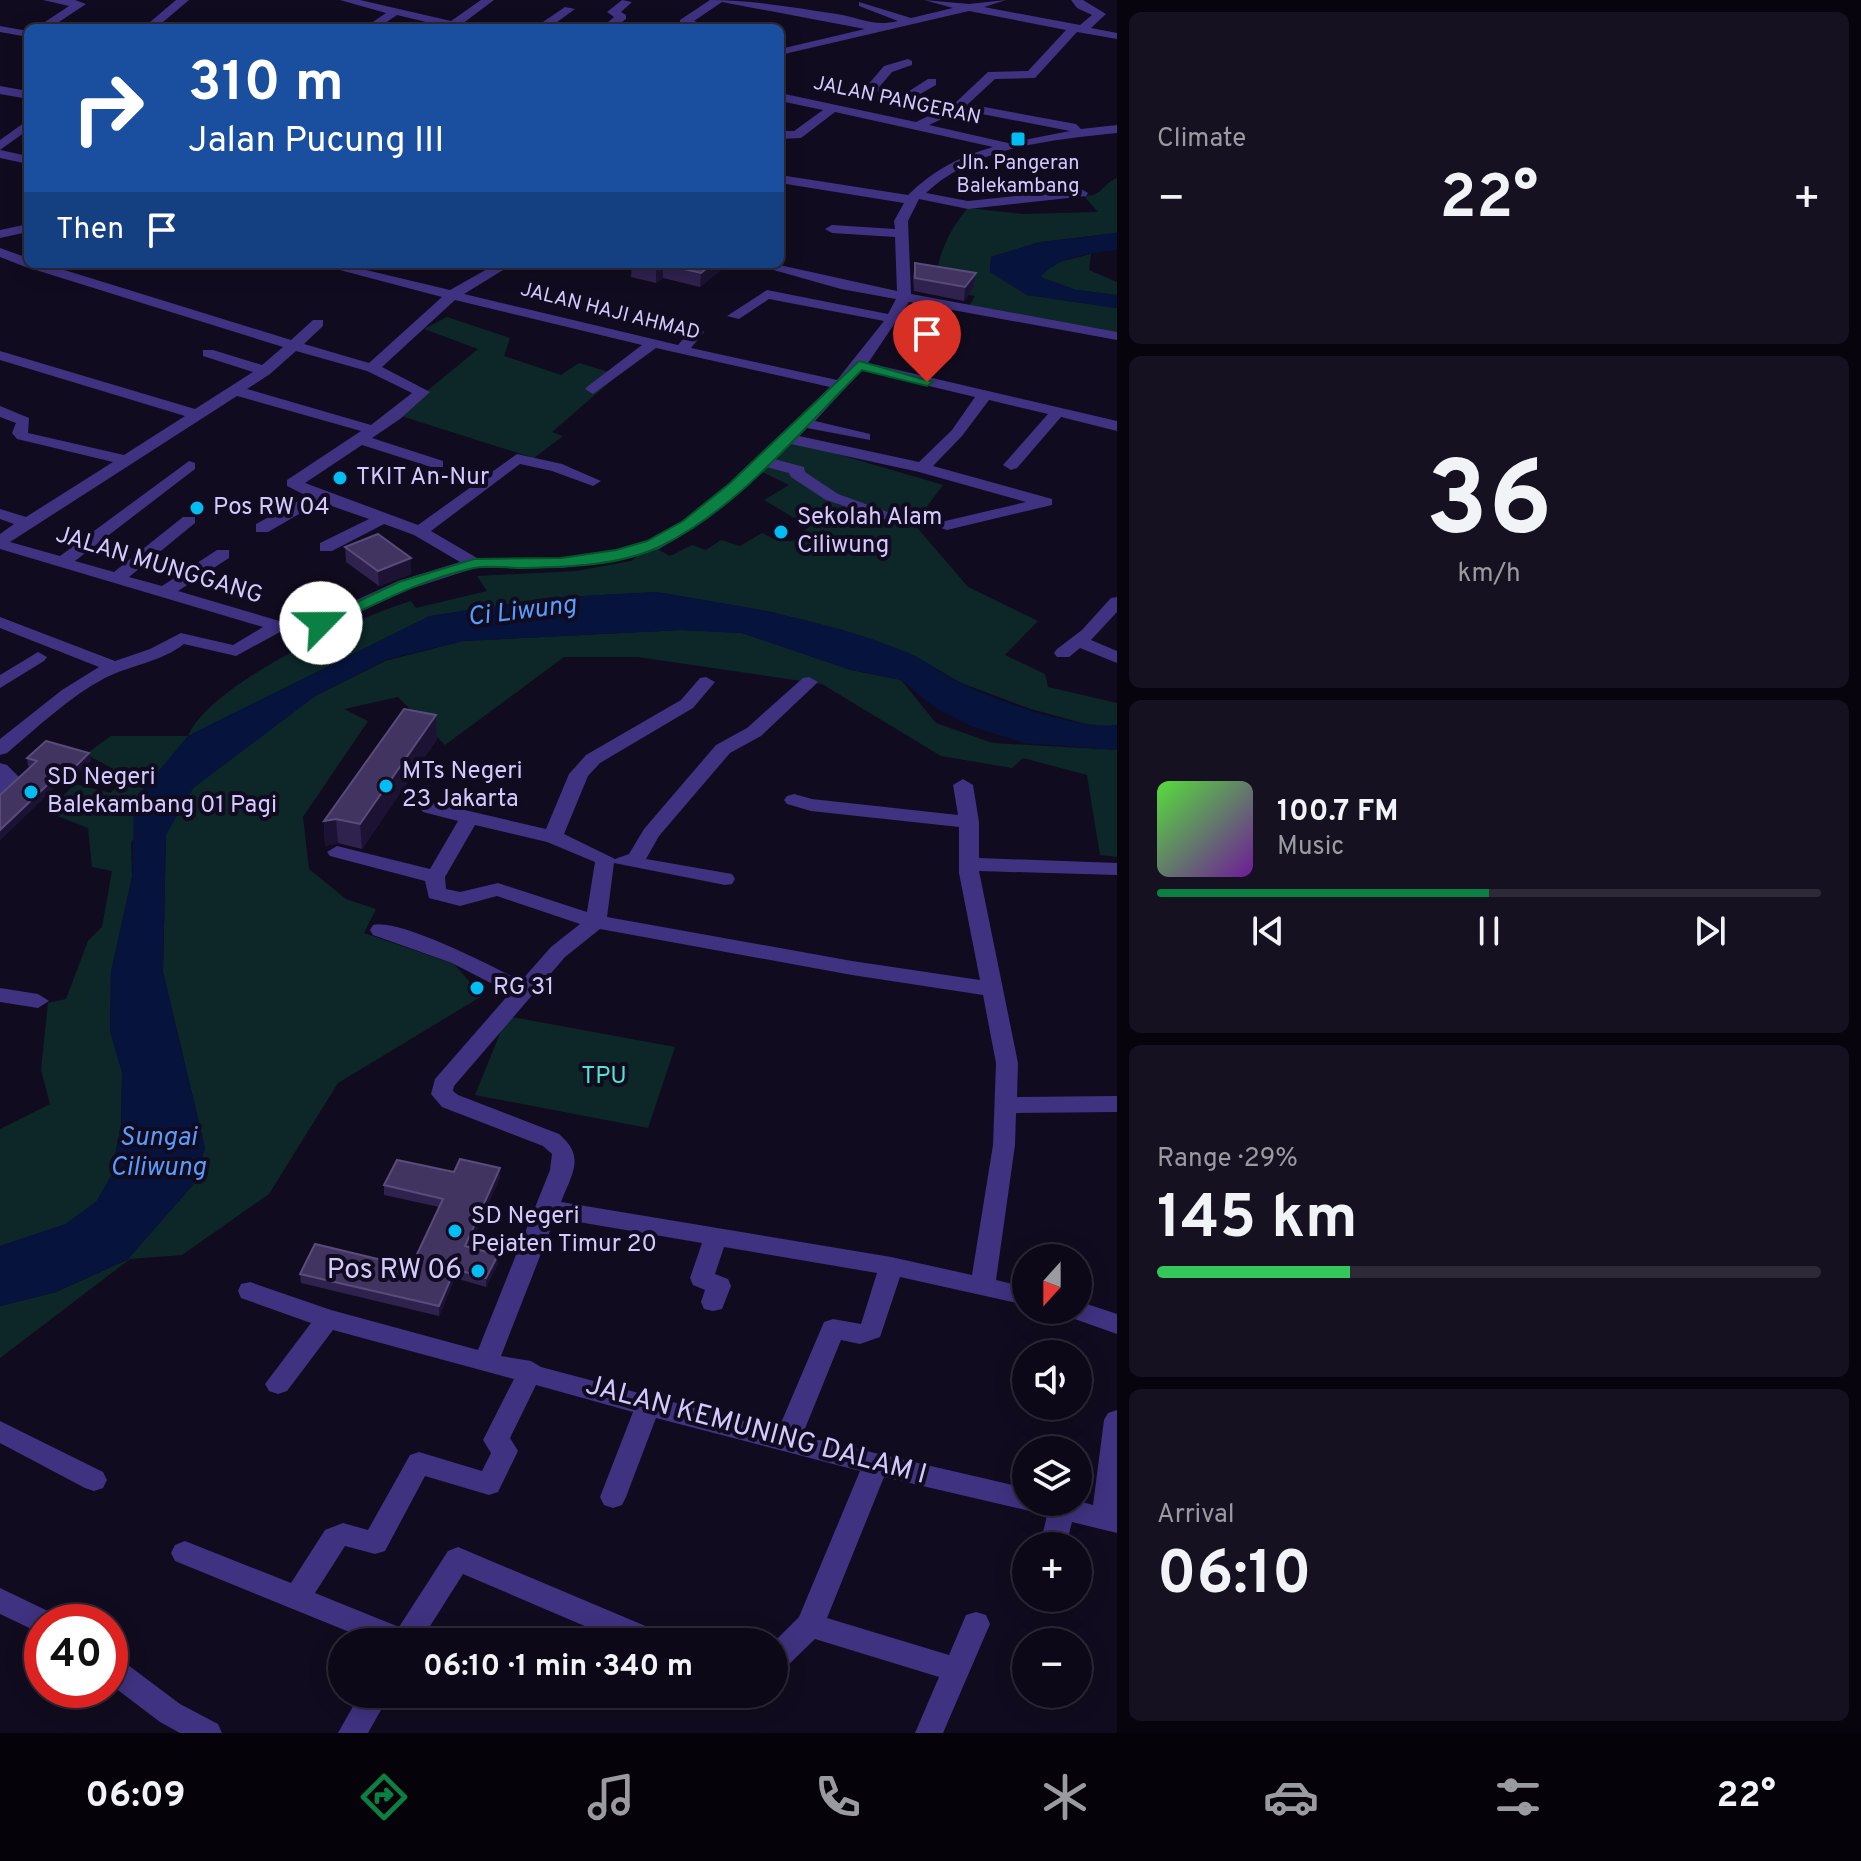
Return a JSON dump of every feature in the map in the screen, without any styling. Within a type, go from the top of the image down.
[{"type":"street","points":[[48,24],[80,4],[49,0]]},
{"type":"street","points":[[162,0],[181,1]]},
{"type":"street","points":[[346,0],[449,24]]},
{"type":"street","points":[[454,24],[488,0]]},
{"type":"street","points":[[693,24],[684,22],[718,0]]},
{"type":"street","points":[[727,0],[844,19],[877,29]]},
{"type":"street","points":[[930,0],[1117,36]]},
{"type":"street","points":[[784,51],[1000,0]]},
{"type":"street","points":[[918,126],[959,106],[992,75],[1031,75],[1079,28],[1100,14],[1081,6],[1077,0]]},
{"type":"street","points":[[156,24],[181,1]]},
{"type":"street","points":[[612,24],[622,17],[613,12],[626,2]]},
{"type":"street","points":[[863,4],[910,21]]},
{"type":"street","points":[[547,24],[569,9]]},
{"type":"street","points":[[376,24],[396,11]]},
{"type":"street","points":[[416,24],[427,19]]},
{"type":"street","points":[[0,29],[24,33]]},
{"type":"street","points":[[784,36],[806,46]]},
{"type":"street","points":[[907,97],[873,86],[888,69],[908,63]]},
{"type":"street","points":[[874,116],[932,82]]},
{"type":"street","points":[[0,90],[24,94]]},
{"type":"street","name":"JALAN PANGERAN","points":[[784,98],[1006,145]]},
{"type":"street","points":[[959,106],[1092,131]]},
{"type":"street","points":[[784,135],[797,135],[833,108]]},
{"type":"street","points":[[0,126],[24,126]]},
{"type":"street","points":[[0,146],[24,127]]},
{"type":"street","points":[[904,297],[899,233],[911,201],[951,168],[973,156],[1006,145],[1117,129]]},
{"type":"street","points":[[0,154],[24,159]]},
{"type":"street","points":[[784,180],[911,201]]},
{"type":"street","points":[[862,202],[968,205],[1081,193]]},
{"type":"street","points":[[0,234],[24,229]]},
{"type":"street","points":[[832,229],[899,233]]},
{"type":"street","points":[[0,252],[24,262]]},
{"type":"street","points":[[42,268],[372,368],[423,393],[293,483],[319,496],[420,531],[474,563]]},
{"type":"street","name":"JALAN HAJI AHMAD","points":[[341,268],[681,351],[841,385]]},
{"type":"street","points":[[372,368],[453,294],[499,268]]},
{"type":"street","points":[[777,268],[904,297],[1117,336]]},
{"type":"street","points":[[734,316],[767,294],[893,319]]},
{"type":"street","name":"JALAN MUNGGANG","points":[[0,544],[276,627],[299,629],[321,623],[404,585],[474,563],[561,563],[618,555],[653,545],[688,525],[762,461],[804,423],[859,365],[893,319],[904,297]]},
{"type":"street","points":[[0,544],[26,523],[265,371],[318,323]]},
{"type":"street","points":[[681,351],[697,332]]},
{"type":"street","points":[[593,389],[653,344]]},
{"type":"street","points":[[208,353],[265,371]]},
{"type":"street","points":[[0,355],[196,414]]},
{"type":"street","points":[[0,376],[20,361]]},
{"type":"street","points":[[859,365],[1117,426]]},
{"type":"street","points":[[234,390],[366,434],[437,464]]},
{"type":"street","points":[[922,468],[957,433],[984,396]]},
{"type":"street","points":[[0,411],[24,421],[20,433],[23,436],[126,460]]},
{"type":"street","points":[[1011,465],[1058,412]]},
{"type":"street","points":[[804,423],[864,437]]},
{"type":"street","points":[[785,438],[922,468],[1046,502],[947,525]]},
{"type":"street","points":[[420,531],[517,459],[556,467],[593,481]]},
{"type":"street","points":[[762,461],[798,470],[797,474],[832,497],[896,518]]},
{"type":"street","points":[[64,561],[189,466]]},
{"type":"street","points":[[262,528],[319,496]]},
{"type":"street","points":[[0,514],[26,523]]},
{"type":"street","points":[[326,547],[384,518]]},
{"type":"street","points":[[117,578],[189,520]]},
{"type":"street","points":[[164,593],[223,554]]},
{"type":"street","points":[[1063,653],[1117,602]]},
{"type":"street","points":[[0,622],[50,639],[114,667]]},
{"type":"street","points":[[0,749],[69,696],[114,667],[160,653],[181,638],[236,651],[276,627]]},
{"type":"street","points":[[1078,641],[1117,658]]},
{"type":"street","points":[[0,683],[38,657]]},
{"type":"street","points":[[553,837],[579,774],[593,759],[687,704],[706,682]]},
{"type":"street","points":[[628,861],[636,858],[651,833],[723,749],[754,732],[809,682]]},
{"type":"street","points":[[0,769],[10,778],[0,791]]},
{"type":"street","points":[[963,785],[969,822],[968,864],[1007,1063],[1004,1145],[983,1284]]},
{"type":"street","points":[[794,800],[811,805],[969,822]]},
{"type":"street","points":[[430,808],[553,837],[605,859],[725,879]]},
{"type":"street","points":[[470,817],[435,877],[439,896],[460,899],[485,891],[508,891],[596,922],[852,968],[993,989]]},
{"type":"street","points":[[337,852],[435,877]]},
{"type":"street","points":[[486,1361],[562,1170],[564,1151],[561,1146],[450,1101],[442,1094],[443,1084],[558,952],[596,922],[605,859]]},
{"type":"street","points":[[968,864],[1117,869]]},
{"type":"street","points":[[380,930],[459,958],[523,991]]},
{"type":"street","points":[[0,995],[38,1001]]},
{"type":"street","points":[[1006,1105],[1117,1104]]},
{"type":"street","points":[[547,1208],[715,1239],[891,1266],[1012,1292]]},
{"type":"street","points":[[713,1302],[719,1286],[702,1278],[715,1239]]},
{"type":"street","points":[[786,1443],[833,1329],[860,1334],[871,1330],[891,1266]]},
{"type":"street","name":"JALAN KEMUNING DALAM I","points":[[250,1291],[328,1319],[531,1371],[786,1443],[1012,1496]]},
{"type":"street","points":[[1092,1315],[1117,1324]]},
{"type":"street","points":[[278,1384],[328,1319]]},
{"type":"street","points":[[297,1597],[335,1538],[343,1534],[375,1543],[419,1463],[489,1484],[505,1451],[496,1440],[531,1371]]},
{"type":"street","points":[[613,1497],[648,1405]]},
{"type":"street","points":[[1110,1520],[1117,1420]]},
{"type":"street","points":[[0,1431],[94,1480]]},
{"type":"street","points":[[788,1646],[810,1625],[875,1466]]},
{"type":"street","points":[[185,1553],[371,1628]]},
{"type":"street","points":[[414,1628],[458,1559],[619,1628]]},
{"type":"street","points":[[0,1600],[24,1613]]},
{"type":"street","points":[[929,1733],[976,1624]]},
{"type":"street","points":[[810,1625],[956,1670]]},
{"type":"street","points":[[128,1682],[170,1713],[208,1733]]},
{"type":"street","points":[[352,1733],[367,1708]]},
{"type":"green space","points":[[1117,178],[1117,233],[1040,242],[991,257],[990,271],[1027,295],[1117,308],[1117,334],[969,306],[975,296],[936,288],[944,245],[968,208],[1022,214],[1098,212],[1082,194],[1093,195]]},
{"type":"green space","points":[[1091,254],[1089,270],[1117,282],[1117,295],[1076,290],[1040,277],[1055,263]]},
{"type":"green space","points":[[447,317],[510,338],[504,356],[561,375],[579,363],[618,375],[552,432],[563,436],[534,458],[398,415],[478,349],[424,329]]},
{"type":"green space","points":[[786,439],[943,485],[914,524],[968,587],[1038,621],[1005,655],[1045,674],[1048,687],[1117,703],[1117,725],[1097,727],[1031,709],[961,683],[913,655],[772,612],[656,592],[547,598],[430,616],[188,736],[202,715],[225,695],[288,655],[356,622],[411,601],[416,608],[487,591],[477,576],[576,571],[631,561],[652,546],[670,556],[692,545],[706,550],[721,540],[740,546],[762,533],[778,541],[793,541],[809,527],[764,500],[789,485],[756,469]]},
{"type":"green space","points":[[681,630],[742,633],[851,670],[901,680],[936,723],[992,743],[1117,750],[1117,857],[1100,855],[1087,775],[1023,758],[1012,768],[941,756],[822,684],[638,657],[564,657],[445,745],[398,697],[344,709],[368,721],[303,817],[309,869],[346,899],[376,909],[364,933],[454,964],[482,996],[338,1083],[269,1194],[182,1255],[130,1259],[0,1358],[0,1306],[56,1292],[127,1260],[192,1186],[205,1148],[163,972],[166,833],[193,788],[315,696],[385,661],[463,641]]},
{"type":"green space","points":[[111,736],[188,736],[131,843],[132,877],[111,972],[110,1031],[122,1072],[121,1125],[111,1176],[97,1201],[66,1224],[0,1246],[0,1129],[50,1104],[41,1070],[48,1003],[66,999],[88,941],[102,927],[112,871],[92,867],[88,828],[47,812],[75,784],[111,793],[126,776],[86,754]]},
{"type":"green space","name":"TPU","points":[[507,1016],[675,1047],[648,1128],[475,1095]]},
{"type":"water","points":[[1117,233],[1117,250],[1066,260],[1040,277],[1076,290],[1117,295],[1117,308],[1027,295],[990,272],[991,257],[1040,242]]},
{"type":"water","points":[[656,592],[817,623],[880,642],[911,654],[975,690],[1015,705],[1079,723],[1117,725],[1117,750],[1024,743],[973,727],[937,709],[901,680],[851,670],[742,633],[681,630],[463,641],[388,659],[315,696],[193,788],[166,835],[163,972],[205,1148],[192,1186],[128,1259],[56,1292],[0,1306],[0,1246],[66,1224],[97,1201],[111,1176],[121,1125],[122,1072],[110,1031],[111,972],[132,877],[134,800],[188,736],[430,616],[547,598]]},
{"type":"building","points":[[915,263],[976,273],[965,287],[915,278]]},
{"type":"building","points":[[680,268],[707,268],[701,273]]},
{"type":"building","points":[[378,534],[411,558],[378,571],[345,547]]},
{"type":"building","points":[[404,709],[436,715],[360,824],[336,819],[324,821]]},
{"type":"building","name":"SD Negeri Balekambang 01 Pagi","points":[[46,741],[89,753],[71,771],[64,769],[0,830],[0,795],[37,761],[27,758]]},
{"type":"building","name":"SD Negeri Pejaten Timur 20","points":[[460,1159],[500,1168],[465,1246],[498,1255],[486,1278],[455,1269],[439,1306],[300,1274],[315,1244],[411,1267],[443,1199],[384,1185],[397,1160],[454,1172]]},
{"type":"place","name":"Jln. Pangeran Balekambang","points":[[1018,139]]},
{"type":"place","name":"TKIT An-Nur","points":[[340,478]]},
{"type":"place","name":"Pos RW 04","points":[[197,508]]},
{"type":"place","name":"Sekolah Alam Ciliwung","points":[[781,532]]},
{"type":"place","name":"MTs Negeri 23 Jakarta","points":[[386,786]]},
{"type":"place","name":"SD Negeri Balekambang 01 Pagi","points":[[31,792]]},
{"type":"place","name":"RG 31","points":[[477,988]]},
{"type":"place","name":"SD Negeri Pejaten Timur 20","points":[[455,1231]]},
{"type":"place","name":"Pos RW 06","points":[[478,1271]]},
{"type":"route","points":[[321,623],[404,585],[474,563],[561,563],[618,555],[653,545],[688,525],[734,488],[803,424],[859,365],[927,382]]},
{"type":"water label","name":"Ci Liwung","points":[[522,612]]},
{"type":"water label","name":"Sungai Ciliwung","points":[[158,1153]]}]
